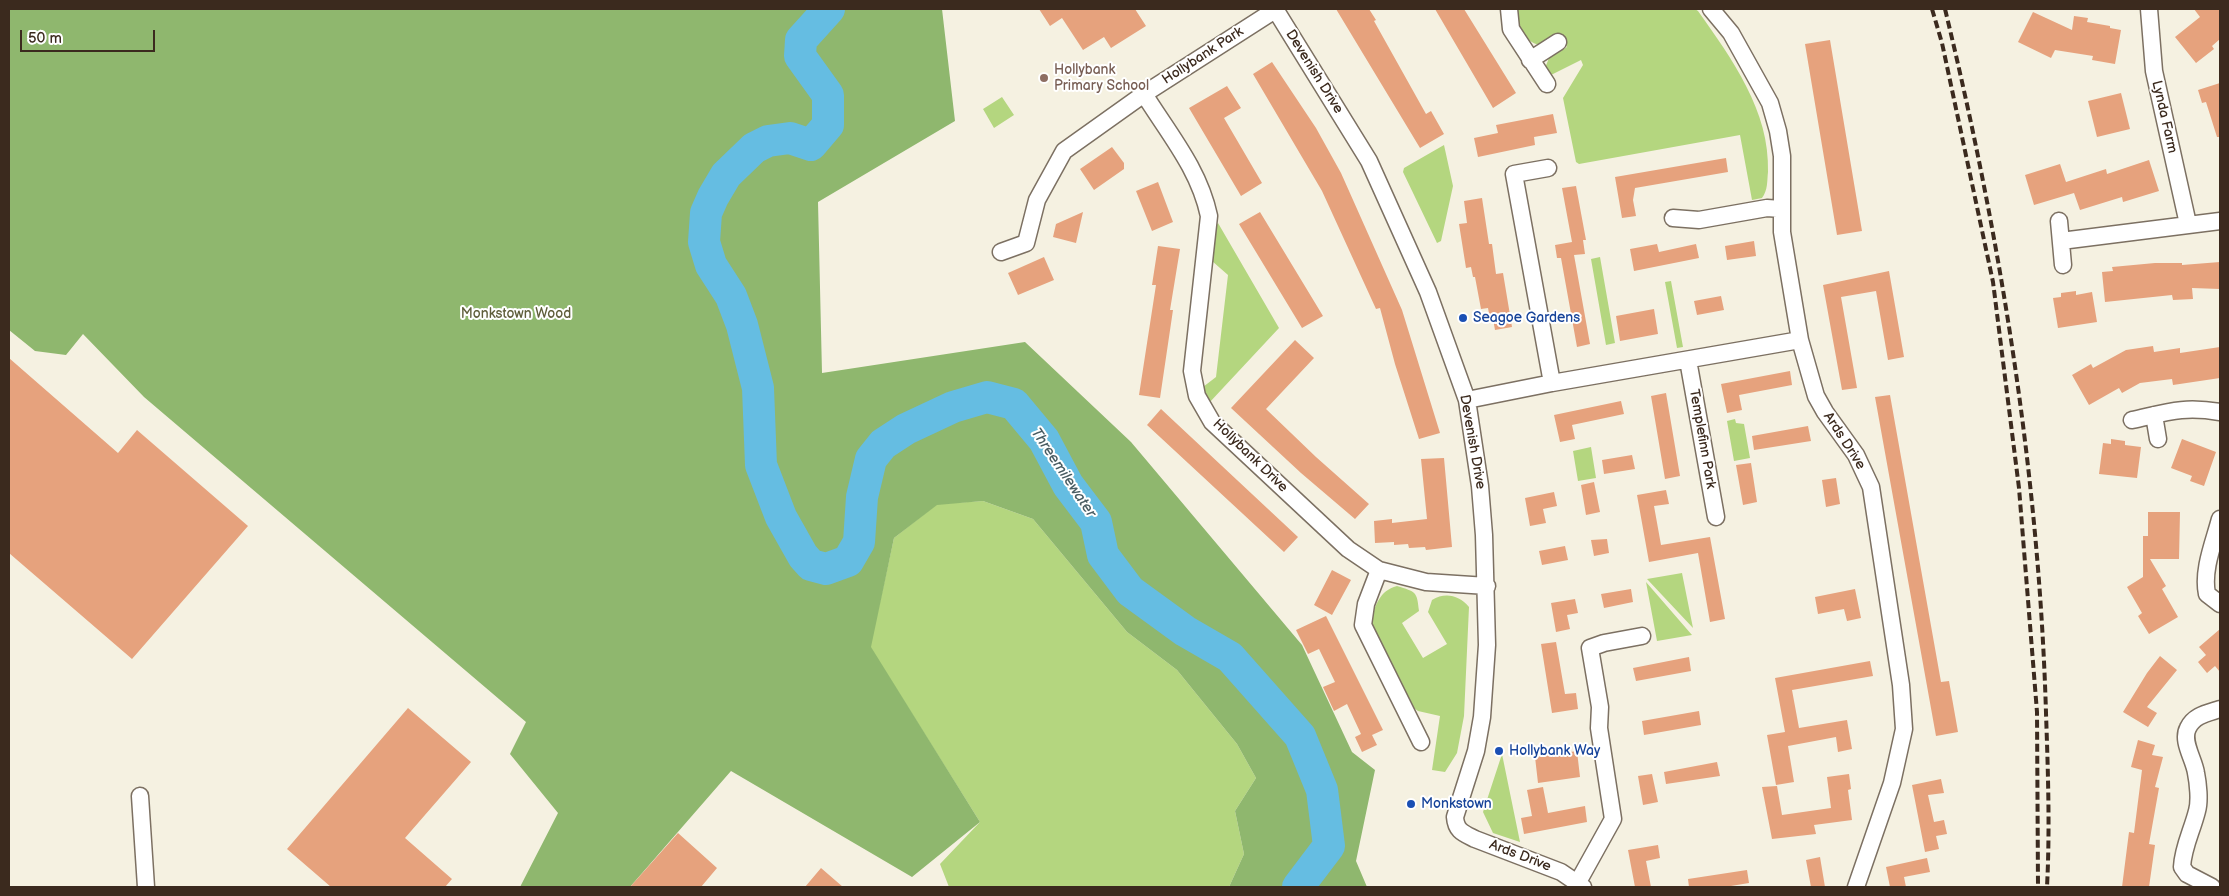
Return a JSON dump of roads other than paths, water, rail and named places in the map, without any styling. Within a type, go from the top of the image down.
[{"type":"street","name":"Hollybank Park","points":[[1001,252],[1026,243],[1037,200],[1064,151],[1144,94],[1275,9]]},
{"type":"street","name":"Devenish Drive","points":[[1275,9],[1369,161],[1428,292],[1467,400],[1480,486],[1487,586],[1487,645],[1482,717],[1476,751],[1456,817],[1456,827]]},
{"type":"street","points":[[1509,9],[1511,29],[1547,84]]},
{"type":"street","name":"Ards Drive","points":[[1711,9],[1731,34],[1770,103],[1778,131],[1782,156],[1782,232],[1800,340],[1816,396],[1825,412],[1856,455],[1872,487],[1901,685],[1904,729],[1892,784],[1856,887]]},
{"type":"street","name":"Lynda Farm","points":[[2149,9],[2154,71],[2188,224]]},
{"type":"street","points":[[1530,60],[1558,42]]},
{"type":"street","name":"Hollybank Drive","points":[[1144,94],[1194,171],[1205,198],[1208,216],[1192,371],[1197,396],[1212,422],[1348,549],[1379,570],[1426,582],[1487,586]]},
{"type":"street","points":[[1548,168],[1514,174],[1552,383]]},
{"type":"street","points":[[1673,218],[1699,220],[1767,208],[1781,209]]},
{"type":"street","points":[[2059,221],[2063,266]]},
{"type":"street","points":[[2061,240],[2188,224],[2220,222]]},
{"type":"street","points":[[1467,400],[1552,383],[1800,340]]},
{"type":"street","name":"Templefinn Park","points":[[1688,360],[1716,517]]},
{"type":"street","points":[[2132,420],[2170,410],[2198,408],[2220,412]]},
{"type":"street","points":[[2154,415],[2158,439]]},
{"type":"street","points":[[2220,519],[2208,564],[2205,587],[2207,594],[2220,604]]},
{"type":"street","points":[[1379,570],[1366,604],[1363,625],[1421,742]]},
{"type":"street","points":[[1581,885],[1613,819],[1599,728],[1600,707],[1590,648],[1604,643],[1642,636]]},
{"type":"street","points":[[2212,887],[2187,874],[2182,867],[2186,840],[2198,810],[2196,772],[2186,738],[2187,730],[2192,721],[2197,717],[2220,709]]},
{"type":"street","points":[[140,796],[146,887]]},
{"type":"street","name":"Ards Drive","points":[[1456,827],[1461,833],[1474,839],[1561,872],[1581,885]]},
{"type":"waterway","name":"Threemilewater","points":[[829,9],[801,40],[800,56],[828,95],[828,125],[811,145],[790,138],[768,141],[754,148],[726,175],[706,213],[704,242],[711,265],[731,296],[742,325],[758,388],[761,465],[781,517],[803,556],[811,565],[826,569],[848,561],[859,542],[862,497],[871,459],[883,444],[906,429],[953,407],[987,397],[1014,404],[1044,440],[1068,485],[1096,522],[1103,555],[1130,591],[1185,631],[1230,657],[1300,736],[1322,790],[1329,846],[1298,887]]},
{"type":"railway","points":[[1932,9],[1942,43],[1993,282],[2019,488],[2037,712],[2038,887]]},
{"type":"railway","points":[[1945,9],[1965,96],[2000,271],[2026,447],[2042,624],[2048,779],[2047,887]]},
{"type":"place","name":"Hollybank Primary School","points":[[1044,78]]},
{"type":"place","name":"Seagoe Gardens","points":[[1463,318]]},
{"type":"place","name":"Hollybank Way","points":[[1499,751]]},
{"type":"place","name":"Monkstown","points":[[1411,804]]},
{"type":"park label","name":"Monkstown Wood","points":[[516,314]]}]
